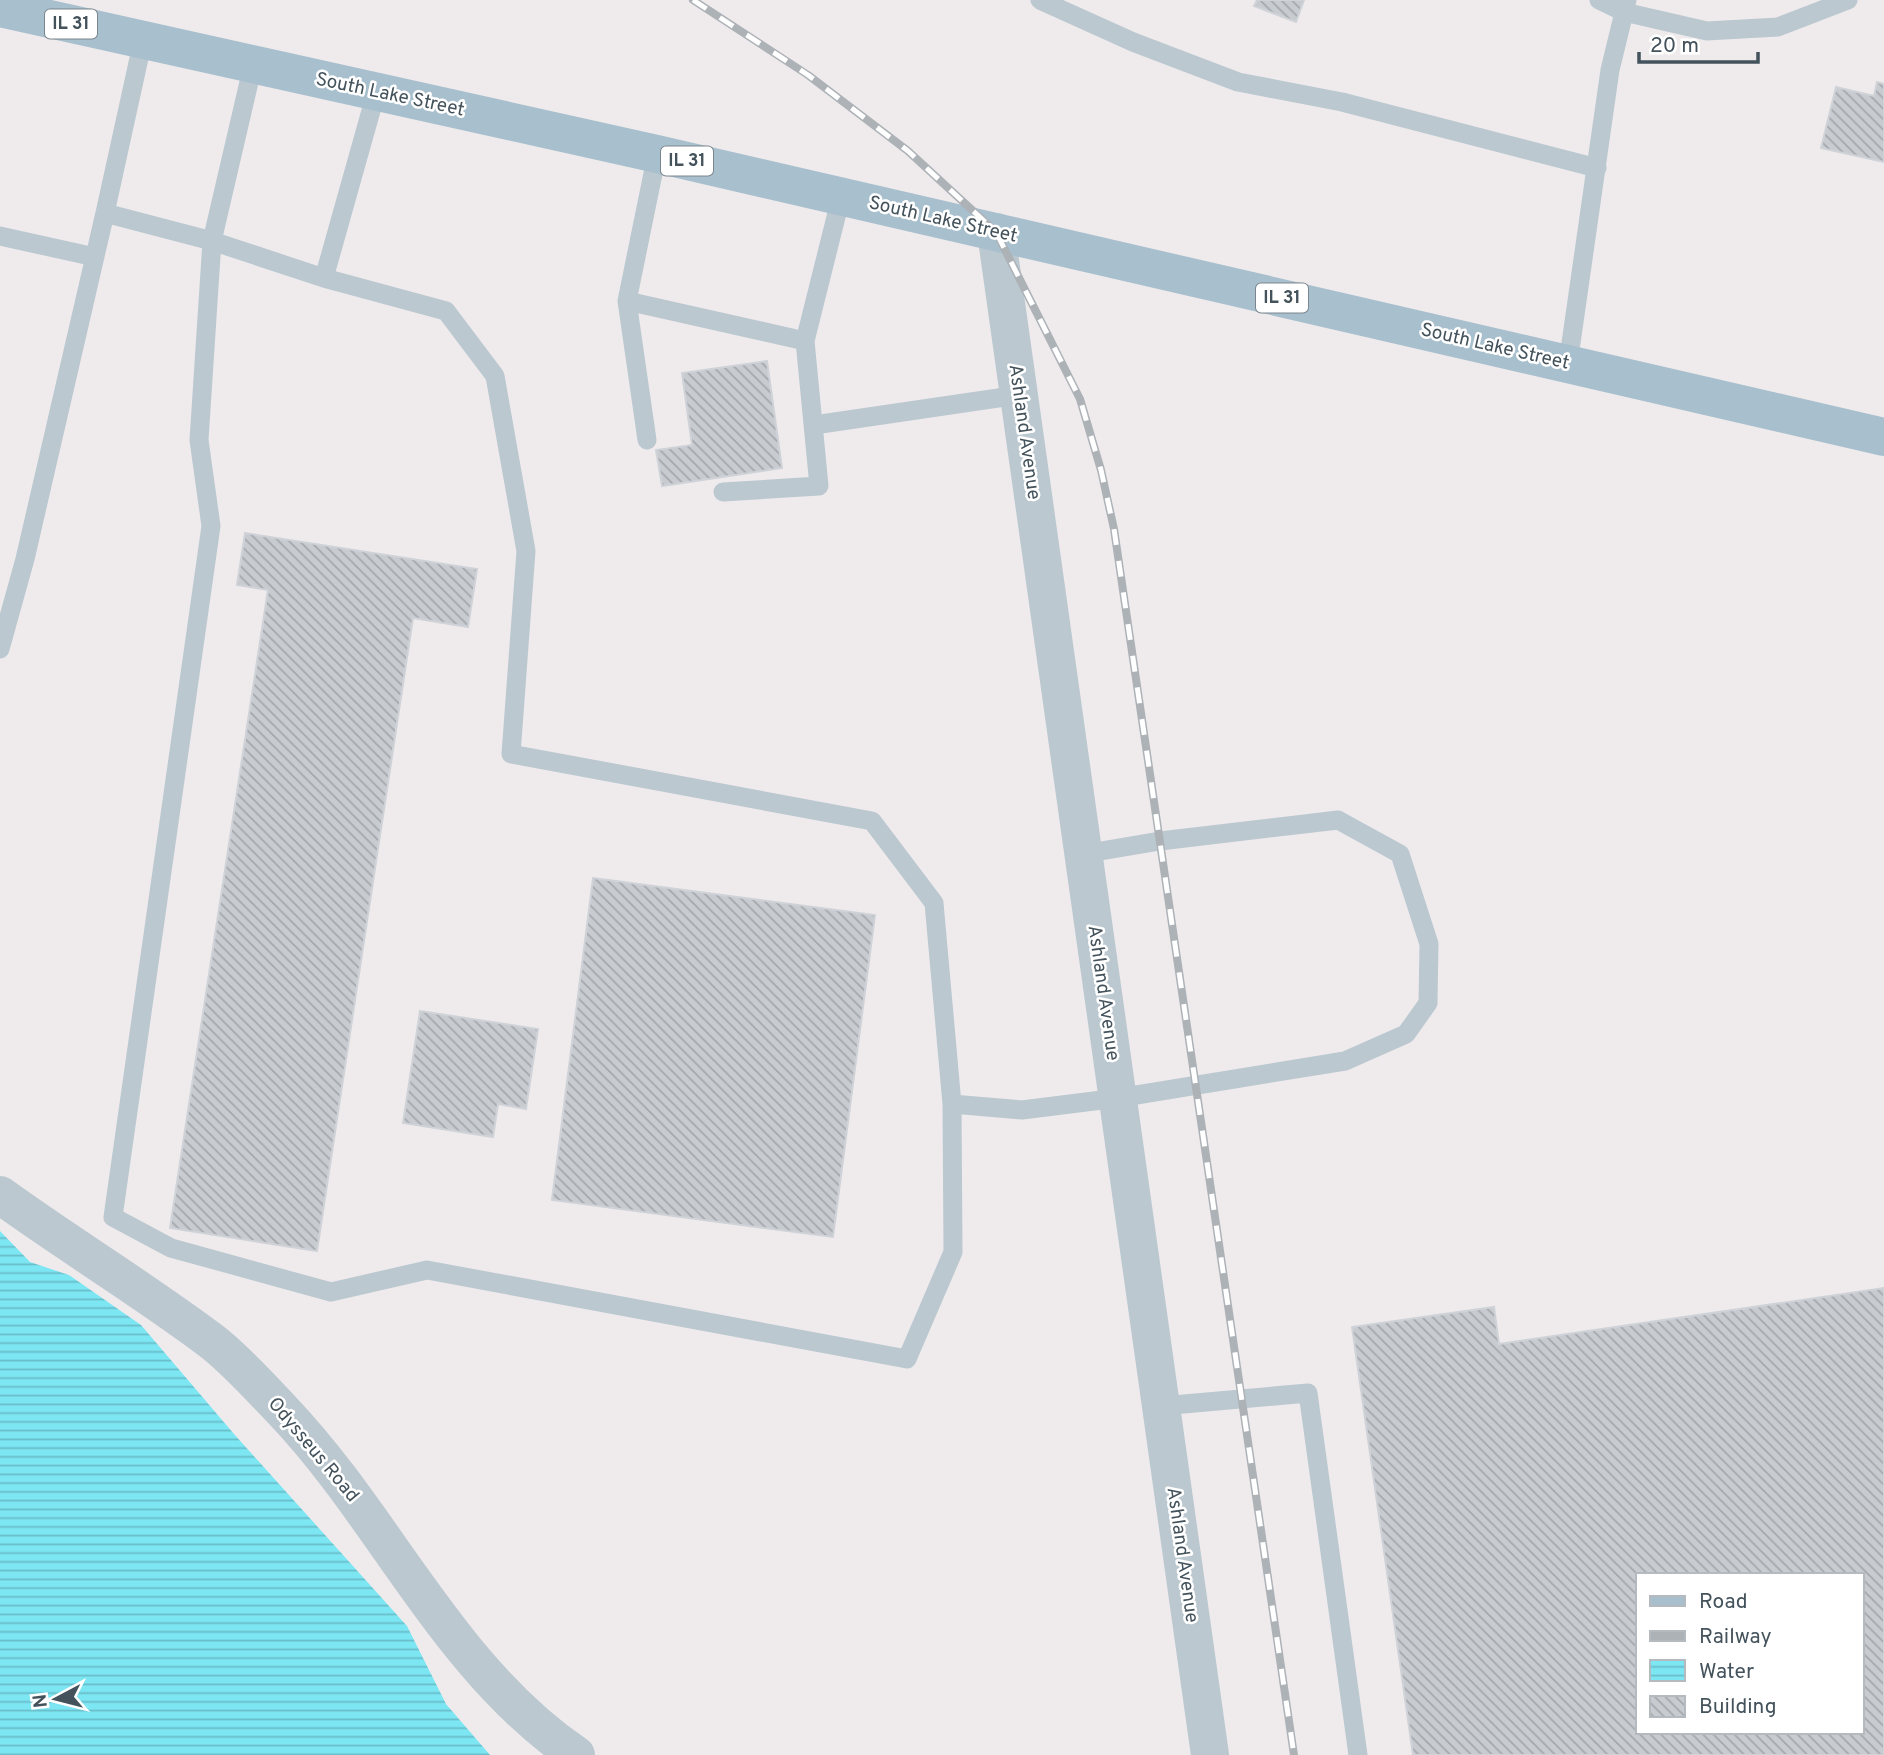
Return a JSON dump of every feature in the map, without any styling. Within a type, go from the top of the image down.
[{"type":"main road","name":"South Lake Street","points":[[0,8],[657,154],[1884,437]]},
{"type":"street","name":"Ashland Avenue","points":[[996,232],[1210,1755]]},
{"type":"street","name":"Odysseus Road","points":[[0,1195],[212,1341],[283,1411],[347,1487],[460,1645],[547,1735],[576,1755]]},
{"type":"lane","points":[[1040,0],[1133,42],[1238,82],[1342,102],[1597,167]]},
{"type":"lane","points":[[1599,0],[1707,31],[1778,27],[1849,0]]},
{"type":"lane","points":[[1568,364],[1610,70],[1626,6]]},
{"type":"lane","points":[[0,649],[26,559],[143,40]]},
{"type":"lane","points":[[105,213],[212,241],[324,278],[446,311],[495,376],[526,551],[511,754],[872,821],[934,904],[952,1104],[953,1252],[907,1359],[427,1270],[331,1292],[171,1248],[113,1217],[211,526],[199,440],[212,241],[253,65]]},
{"type":"lane","points":[[324,278],[376,93]]},
{"type":"lane","points":[[647,440],[627,301],[657,154]]},
{"type":"lane","points":[[723,492],[819,486],[805,341],[841,197]]},
{"type":"lane","points":[[0,236],[94,257]]},
{"type":"lane","points":[[627,301],[805,341]]},
{"type":"lane","points":[[814,425],[1019,395]]},
{"type":"lane","points":[[952,1104],[1022,1110],[1118,1098],[1345,1061],[1406,1034],[1428,1003],[1429,944],[1400,854],[1338,820],[1160,841],[1083,854]]},
{"type":"lane","points":[[1161,1406],[1308,1393],[1358,1755]]},
{"type":"water","points":[[0,1231],[30,1262],[69,1275],[141,1325],[234,1434],[407,1626],[446,1704],[490,1755],[0,1755]]},
{"type":"building","points":[[1257,0],[1304,0],[1296,22],[1254,6]]},
{"type":"building","points":[[1877,82],[1884,84],[1884,162],[1821,148],[1836,87],[1874,96]]},
{"type":"building","points":[[767,361],[782,468],[662,486],[656,450],[692,445],[682,373]]},
{"type":"building","points":[[245,533],[477,569],[468,627],[413,618],[317,1251],[170,1228],[268,590],[237,585]]},
{"type":"building","points":[[593,878],[875,915],[833,1237],[552,1200]]},
{"type":"building","points":[[420,1011],[538,1029],[526,1109],[498,1104],[493,1137],[403,1123]]},
{"type":"building","points":[[1884,1288],[1884,1755],[1413,1755],[1352,1327],[1494,1307],[1499,1344]]},
{"type":"railway","points":[[693,0],[808,75],[908,151],[996,232],[1080,399],[1101,470],[1114,529],[1294,1755]]}]
